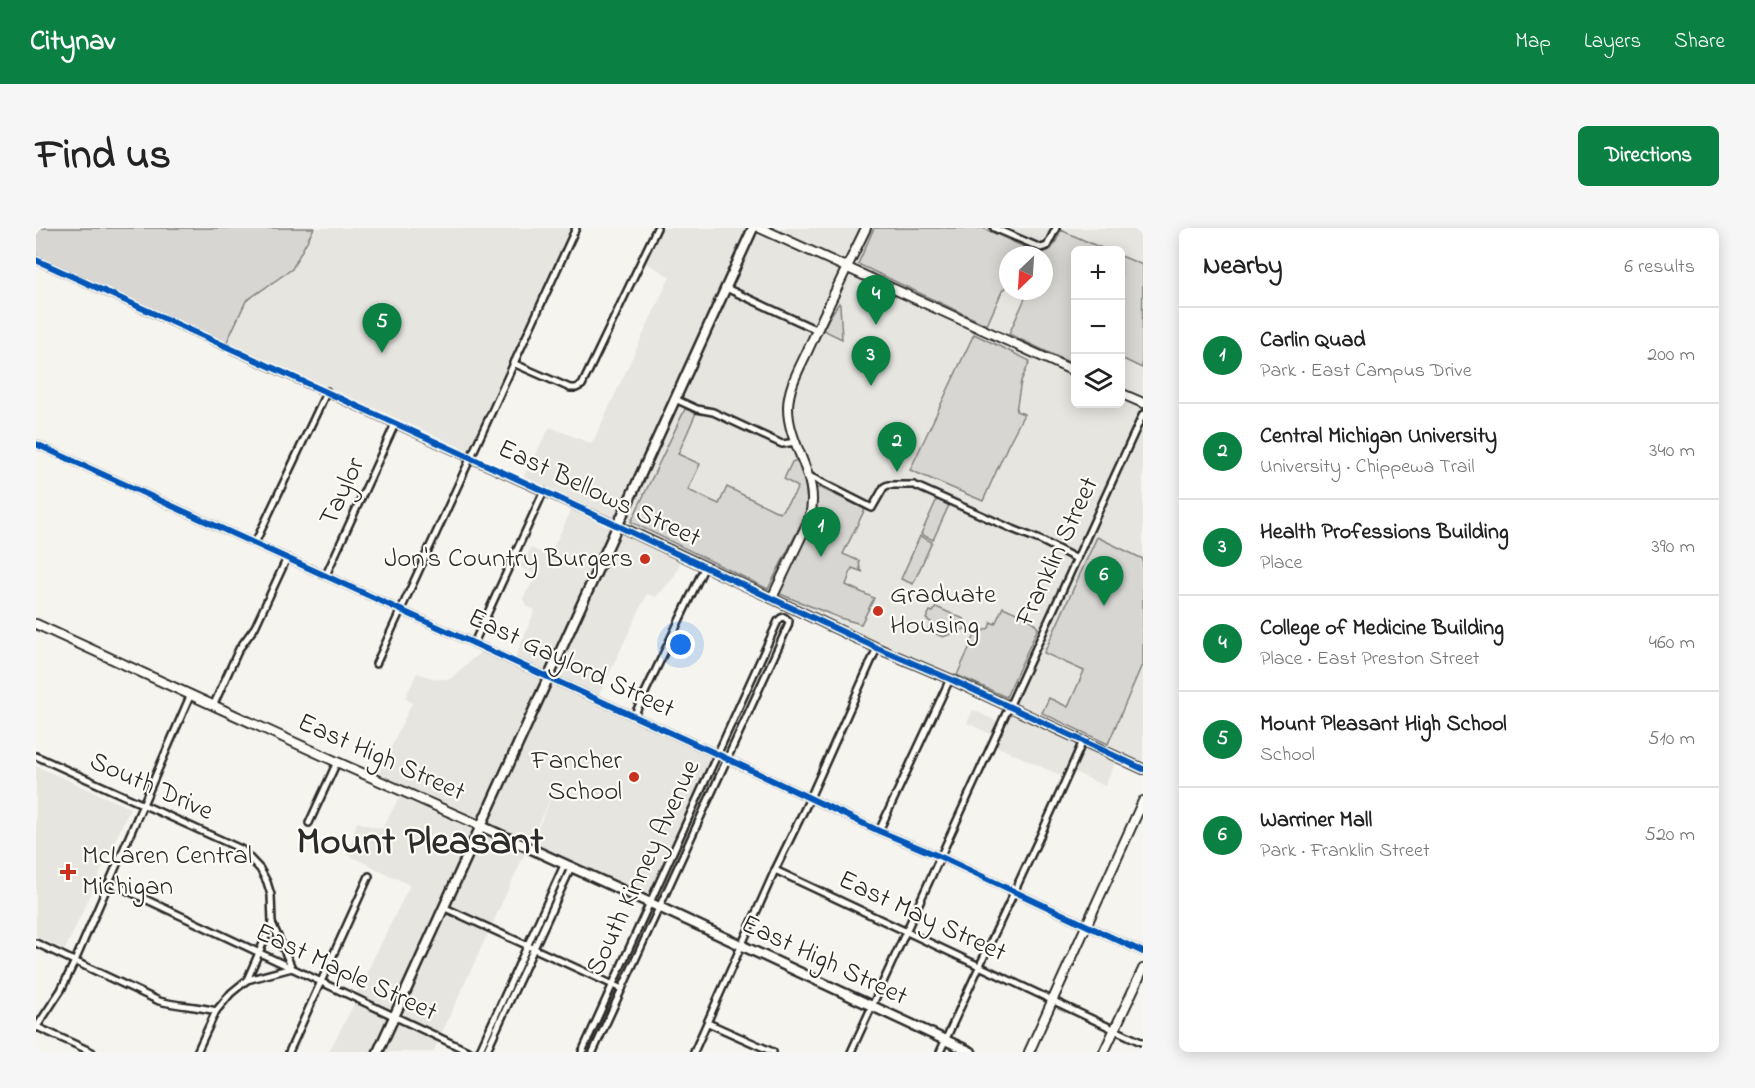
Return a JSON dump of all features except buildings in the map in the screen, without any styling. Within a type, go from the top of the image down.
[{"type":"main road","points":[[378,1052],[442,907],[619,526],[753,228]]},
{"type":"main road","name":"East High Street","points":[[481,826],[971,1052]]},
{"type":"street","points":[[376,664],[576,228]]},
{"type":"street","points":[[513,363],[570,388],[582,385],[657,228]]},
{"type":"street","points":[[760,228],[1071,370]]},
{"type":"street","points":[[772,598],[809,519],[812,496],[809,476],[789,418],[789,395],[866,228]]},
{"type":"street","points":[[993,228],[1041,248],[1048,244],[1056,228]]},
{"type":"street","name":"East Bellows Street","points":[[36,260],[544,491],[878,648],[1143,769]]},
{"type":"street","points":[[726,288],[817,330]]},
{"type":"street","points":[[255,543],[327,392]]},
{"type":"street","points":[[1125,395],[1143,403]]},
{"type":"street","points":[[675,399],[697,409],[713,412],[782,444],[796,442]]},
{"type":"street","name":"Franklin Street","points":[[851,1052],[1143,414]]},
{"type":"street","name":"Taylor","points":[[326,575],[395,424]]},
{"type":"street","name":"East Gaylord Street","points":[[36,444],[717,754],[1143,952]]},
{"type":"street","points":[[809,476],[872,508],[884,487],[900,484],[914,485],[1040,540],[1077,559]]},
{"type":"street","points":[[474,643],[544,491]]},
{"type":"street","points":[[214,704],[239,650],[255,627],[287,558]]},
{"type":"street","points":[[634,716],[705,566]]},
{"type":"street","name":"South Kinney Avenue","points":[[582,1052],[778,621],[782,617],[786,618],[789,621],[788,626],[593,1052]]},
{"type":"street","name":"East High Street","points":[[36,624],[481,826]]},
{"type":"street","points":[[694,1052],[878,648]]},
{"type":"street","points":[[879,831],[950,679]]},
{"type":"street","points":[[91,1051],[36,1027],[61,990],[75,961],[191,694]]},
{"type":"street","points":[[940,1052],[1083,741]]},
{"type":"street","name":"South Drive","points":[[36,756],[241,849],[250,857],[260,868],[267,882],[271,895],[272,923],[248,980]]},
{"type":"street","points":[[309,823],[337,762]]},
{"type":"street","points":[[1029,1052],[1143,801]]},
{"type":"street","points":[[478,1052],[527,946],[568,865]]},
{"type":"street","points":[[486,1052],[534,949],[568,865]]},
{"type":"street","name":"East May Street","points":[[775,870],[1143,1043]]},
{"type":"street","points":[[289,1052],[369,876]]},
{"type":"street","name":"East Maple Street","points":[[109,882],[470,1052]]},
{"type":"street","points":[[442,907],[622,989]]},
{"type":"street","points":[[197,1052],[216,1011],[231,993],[248,980],[292,968],[272,923]]},
{"type":"street","points":[[36,944],[159,1001],[216,1011]]},
{"type":"street","points":[[1104,1052],[1143,969]]},
{"type":"street","points":[[708,1023],[773,1052]]},
{"type":"shaded area","points":[[36,228],[314,228],[292,269],[246,301],[225,346],[36,260]]},
{"type":"shaded area","points":[[39,228],[570,228],[468,451],[36,256]]},
{"type":"shaded area","points":[[657,228],[1143,228],[1143,768],[629,525],[628,522],[625,527],[683,556],[674,577],[656,597],[647,594],[597,699],[717,754],[652,897],[532,842],[562,773],[433,1052],[329,1052],[410,885],[348,855],[357,822],[382,829],[403,791],[376,779],[412,703],[405,698],[417,673],[436,679],[450,679],[485,648],[514,661],[535,610],[526,606],[523,598],[537,575],[519,566],[531,548],[549,556],[574,505],[521,481],[550,427],[592,444],[670,277],[642,260]]},
{"type":"shaded area","points":[[874,228],[983,228],[1022,246],[999,246],[999,298],[987,325],[858,264]]},
{"type":"shaded area","points":[[1061,230],[1097,246],[1071,246],[1071,363],[1009,334],[1024,300],[1053,300],[1053,246]]},
{"type":"shaded area","points":[[1125,258],[1143,265],[1142,368],[1125,360]]},
{"type":"shaded area","points":[[839,303],[840,305],[842,339],[823,330]]},
{"type":"shaded area","points":[[974,334],[1030,361],[1021,381],[1016,411],[1024,414],[983,501],[910,470]]},
{"type":"shaded area","points":[[685,409],[696,413],[678,454],[700,464],[688,490],[719,504],[727,487],[780,513],[798,487],[784,479],[792,462],[798,459],[807,480],[805,484],[808,510],[768,589],[631,522]]},
{"type":"shaded area","points":[[816,488],[821,488],[865,509],[843,554],[859,561],[863,572],[852,568],[846,585],[874,598],[861,624],[775,592],[805,529]]},
{"type":"shaded area","points":[[937,499],[949,505],[933,540],[921,534]]},
{"type":"shaded area","points":[[920,536],[932,542],[913,584],[901,579]]},
{"type":"shaded area","points":[[1097,537],[1143,559],[1143,667],[1141,667],[1108,744],[1042,713],[1049,698],[1068,707],[1084,671],[1044,653]]},
{"type":"shaded area","points":[[936,607],[964,619],[965,629],[943,637],[928,630],[931,622],[926,619],[930,611],[933,612]]},
{"type":"shaded area","points":[[1003,607],[1030,619],[1038,628],[1006,697],[957,675],[975,635],[989,628],[991,622],[995,624]]},
{"type":"shaded area","points":[[1009,707],[1118,757],[1105,786],[1070,770],[1066,778],[992,744],[995,736],[967,723],[973,710],[1001,723]]},
{"type":"shaded area","name":"McLaren Central Michigan","points":[[36,766],[130,808],[65,950],[36,936]]},
{"type":"cycle path","points":[[36,260],[535,487],[877,648],[950,679],[1143,769]]},
{"type":"cycle path","points":[[36,444],[717,754],[1143,952]]},
{"type":"place","name":"College of Medicine Building","points":[[876,325]]},
{"type":"place","name":"Mount Pleasant High School","points":[[382,353]]},
{"type":"place","name":"Health Professions Building","points":[[871,386]]},
{"type":"place","name":"Central Michigan University","points":[[897,472]]},
{"type":"place","name":"Carlin Quad","points":[[821,557]]},
{"type":"place","name":"Jon's Country Burgers","points":[[645,559]]},
{"type":"place","name":"Warriner Mall","points":[[1104,606]]},
{"type":"place","name":"Graduate Housing","points":[[878,611]]},
{"type":"place","name":"Fancher School","points":[[634,777]]},
{"type":"place","name":"McLaren Central Michigan","points":[[68,872]]},
{"type":"district","name":"Mount Pleasant","points":[[420,843]]}]
